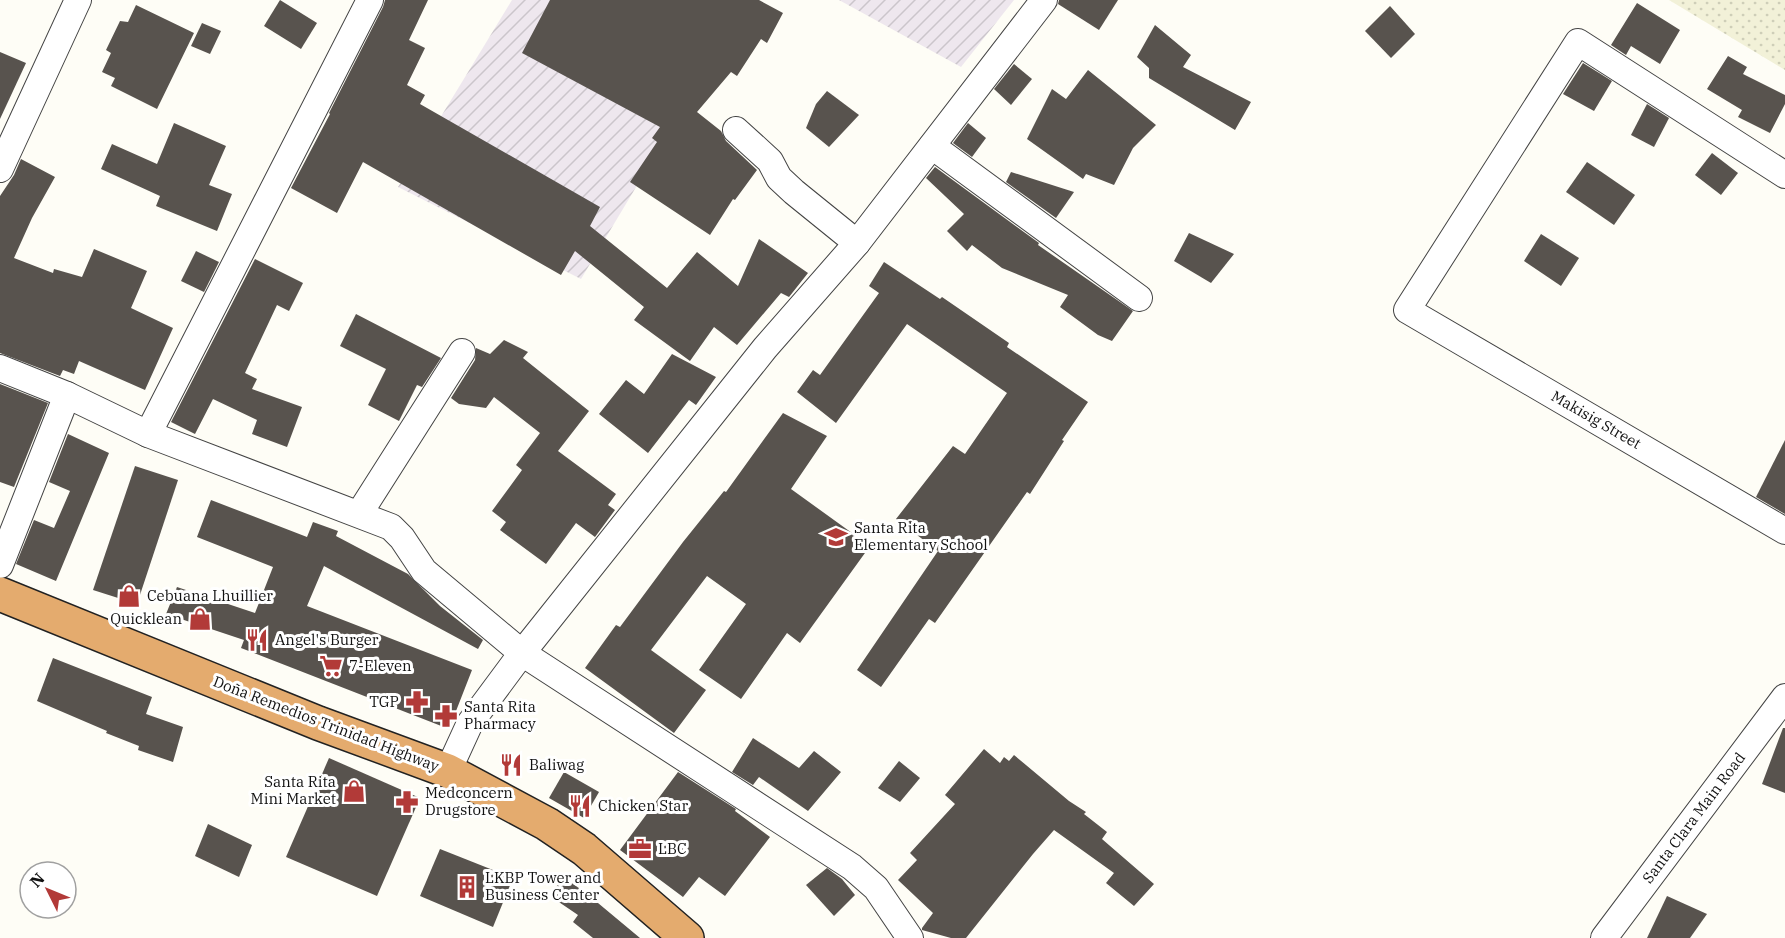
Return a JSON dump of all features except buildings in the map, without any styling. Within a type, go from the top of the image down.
[{"type":"highway","name":"Doña Remedios Trinidad Highway","points":[[0,594],[309,719],[448,771],[547,824],[584,849],[687,938]]},
{"type":"street","points":[[0,170],[78,0]]},
{"type":"street","points":[[148,434],[370,0]]},
{"type":"street","points":[[448,771],[470,723],[522,653],[765,348],[858,243],[1044,0]]},
{"type":"street","name":"Makisig Street","points":[[1785,175],[1578,42],[1407,310],[1785,531]]},
{"type":"street","points":[[736,130],[770,161],[779,178],[794,192],[858,243]]},
{"type":"street","points":[[932,146],[1139,298]]},
{"type":"street","points":[[359,514],[462,352]]},
{"type":"street","points":[[0,368],[67,395],[148,434],[391,527],[402,538],[424,571],[522,653],[852,867],[876,888],[910,938]]},
{"type":"street","points":[[0,565],[67,395]]},
{"type":"street","name":"Santa Clara Main Road","points":[[1604,938],[1785,697]]},
{"type":"shaded area","points":[[512,0],[748,0],[581,279],[398,187]]},
{"type":"shaded area","points":[[839,0],[1014,0],[961,67]]},
{"type":"green space","points":[[1669,0],[1785,0],[1785,70]]},
{"type":"place","name":"Santa Rita Elementary School","points":[[836,537]]},
{"type":"place","name":"Cebuana Lhuillier","points":[[129,596]]},
{"type":"place","name":"Quicklean","points":[[200,619]]},
{"type":"place","name":"Angel's Burger","points":[[257,640]]},
{"type":"place","name":"7-Eleven","points":[[331,666]]},
{"type":"place","name":"TGP","points":[[417,702]]},
{"type":"place","name":"Santa Rita Pharmacy","points":[[446,716]]},
{"type":"place","name":"Baliwag","points":[[511,765]]},
{"type":"place","name":"Santa Rita Mini Market","points":[[354,791]]},
{"type":"place","name":"Medconcern Drugstore","points":[[407,802]]},
{"type":"place","name":"Chicken Star","points":[[580,806]]},
{"type":"place","name":"LBC","points":[[640,849]]},
{"type":"place","name":"LKBP Tower and Business Center","points":[[467,887]]}]
